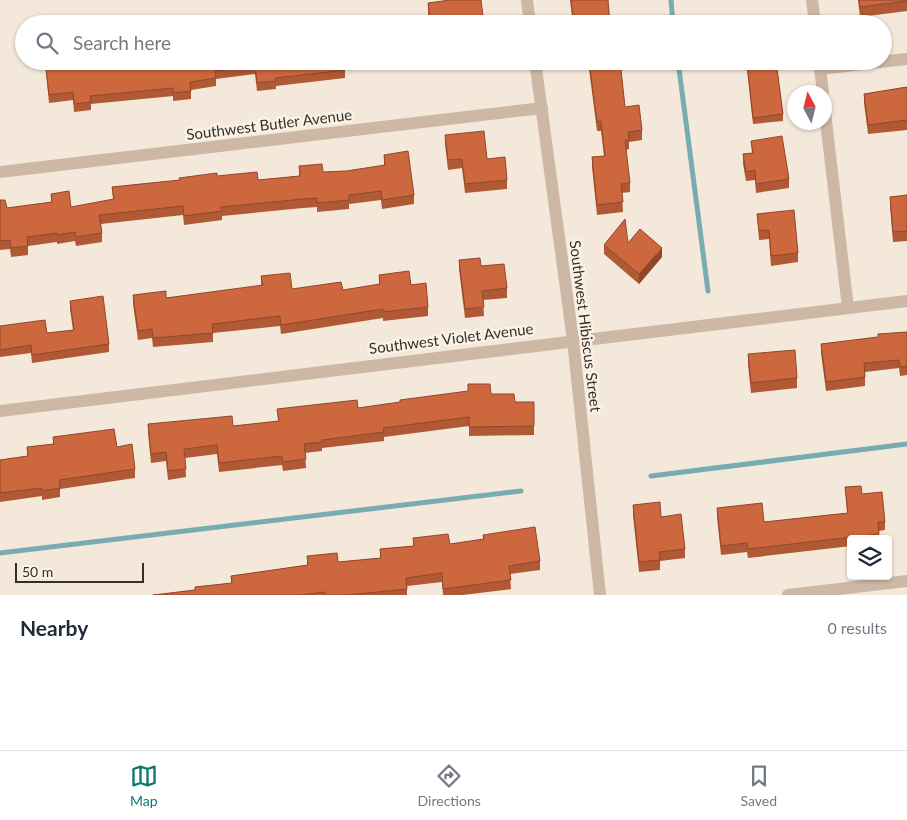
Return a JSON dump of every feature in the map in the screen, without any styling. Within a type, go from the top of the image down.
[{"type":"street","points":[[527,0],[529,15]]},
{"type":"street","points":[[812,0],[814,15]]},
{"type":"street","points":[[892,60],[907,59]]},
{"type":"street","name":"Southwest Hibiscus Street","points":[[536,70],[573,340],[600,595]]},
{"type":"street","points":[[821,70],[822,85]]},
{"type":"street","name":"Southwest Butler Avenue","points":[[0,172],[542,108]]},
{"type":"street","points":[[827,130],[848,308]]},
{"type":"street","name":"Southwest Violet Avenue","points":[[0,411],[907,300]]},
{"type":"street","points":[[788,595],[907,581]]},
{"type":"building","points":[[450,0],[481,0],[483,15],[430,15],[428,3]]},
{"type":"building","points":[[571,0],[608,0],[609,15],[573,15]]},
{"type":"building","points":[[859,0],[907,0],[907,1],[860,7]]},
{"type":"building","points":[[46,70],[223,70],[215,71],[216,78],[190,82],[191,91],[173,93],[173,88],[90,96],[91,102],[74,104],[73,92],[49,95]]},
{"type":"building","points":[[255,70],[345,70],[276,78],[276,81],[257,83]]},
{"type":"building","points":[[590,70],[621,70],[625,107],[639,105],[642,130],[628,132],[629,140],[625,140],[630,183],[621,184],[623,202],[597,205],[592,157],[605,156],[601,121],[597,122]]},
{"type":"building","points":[[748,70],[777,70],[783,114],[753,118]]},
{"type":"building","points":[[907,87],[907,120],[868,125],[864,94]]},
{"type":"building","points":[[484,131],[487,159],[505,157],[507,180],[465,184],[462,159],[448,160],[445,135]]},
{"type":"building","points":[[782,136],[789,179],[756,184],[755,170],[746,172],[743,154],[753,153],[751,141]]},
{"type":"building","points":[[408,151],[414,195],[382,200],[381,191],[349,195],[349,200],[317,203],[317,198],[303,199],[221,207],[222,211],[184,216],[183,206],[99,215],[102,233],[76,237],[75,232],[27,237],[28,246],[11,248],[10,240],[0,241],[0,200],[5,200],[7,208],[52,202],[51,194],[69,191],[71,207],[114,199],[112,187],[180,180],[179,178],[217,173],[217,176],[257,172],[258,180],[300,176],[299,166],[322,164],[323,172],[346,171],[385,165],[384,155]]},
{"type":"building","points":[[907,195],[907,231],[893,232],[890,197]]},
{"type":"building","points":[[794,210],[798,253],[771,256],[769,230],[759,231],[757,214]]},
{"type":"building","points":[[625,219],[628,243],[640,229],[662,248],[639,274],[604,245]]},
{"type":"building","points":[[480,258],[481,266],[504,264],[507,288],[482,291],[484,307],[465,309],[459,260]]},
{"type":"building","points":[[409,271],[411,285],[426,283],[428,307],[383,312],[383,309],[281,325],[280,316],[212,324],[213,333],[153,338],[152,329],[138,331],[133,295],[166,291],[166,298],[263,285],[261,276],[290,273],[292,289],[341,282],[343,290],[380,284],[379,275]]},
{"type":"building","points":[[103,296],[109,344],[32,355],[31,345],[0,350],[0,326],[45,320],[47,333],[74,330],[70,301]]},
{"type":"building","points":[[907,332],[907,366],[900,367],[899,360],[864,363],[865,377],[826,382],[821,344],[878,337],[878,334]]},
{"type":"building","points":[[795,350],[797,378],[751,383],[748,354]]},
{"type":"building","points":[[468,384],[490,384],[491,394],[514,394],[515,402],[534,402],[534,426],[469,427],[469,417],[383,428],[384,432],[304,444],[306,459],[283,462],[282,456],[219,463],[217,445],[184,449],[186,469],[168,471],[166,452],[151,454],[148,424],[232,416],[233,426],[279,421],[277,409],[357,400],[358,408],[468,391]]},
{"type":"building","points":[[114,429],[117,447],[132,444],[135,469],[59,480],[60,488],[0,493],[0,460],[28,456],[27,447],[54,444],[53,437]]},
{"type":"building","points":[[861,486],[862,494],[882,492],[885,522],[878,522],[879,534],[847,535],[847,538],[748,549],[747,543],[721,546],[717,508],[762,503],[764,522],[848,513],[845,487]]},
{"type":"building","points":[[660,502],[661,517],[681,514],[685,549],[659,552],[660,560],[639,562],[633,505]]},
{"type":"building","points":[[535,527],[540,561],[509,566],[511,580],[443,589],[442,573],[406,578],[407,589],[347,595],[325,595],[325,592],[300,595],[153,595],[195,590],[195,587],[232,583],[231,576],[308,565],[307,556],[337,553],[338,562],[381,558],[380,549],[414,546],[413,538],[448,534],[450,544],[484,539],[483,535]]},
{"type":"waterway","points":[[671,0],[672,15]]},
{"type":"waterway","points":[[679,70],[708,291]]},
{"type":"waterway","points":[[651,476],[907,444]]},
{"type":"waterway","points":[[0,553],[521,491]]}]
